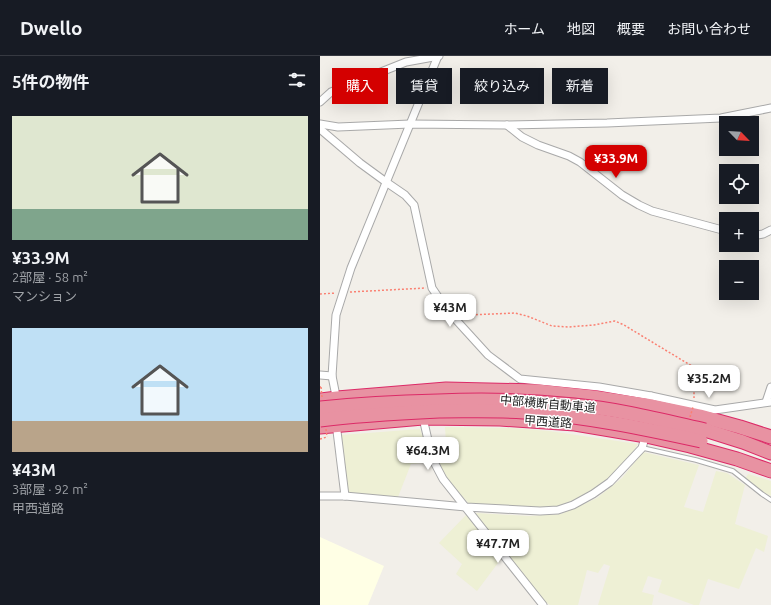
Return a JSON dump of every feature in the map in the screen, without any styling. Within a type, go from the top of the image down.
[{"type":"highway","points":[[320,400],[446,389],[538,391],[652,401],[771,437]]},
{"type":"highway","name":"中部横断自動車道","points":[[320,408],[388,402],[524,400],[620,411],[663,420],[698,428],[743,442],[771,453]]},
{"type":"highway","name":"中部横断自動車道","points":[[320,420],[389,413],[472,410],[523,412],[565,416],[617,423],[701,441],[771,463]]},
{"type":"highway","name":"甲西道路","points":[[324,432],[336,425],[423,418],[500,419],[574,424],[644,442],[710,452],[737,459],[771,471]]},
{"type":"street","points":[[320,102],[330,92],[399,64],[438,56]]},
{"type":"street","points":[[345,496],[336,425],[337,398],[332,376],[336,315],[351,268],[438,56]]},
{"type":"street","points":[[320,124],[338,127],[410,124],[507,125],[607,123],[721,118],[771,108]]},
{"type":"street","points":[[507,125],[527,140],[569,156],[580,162],[622,195],[639,205],[719,229]]},
{"type":"street","points":[[320,129],[360,163],[405,195],[414,205],[432,288],[450,313],[488,355],[520,379],[599,387],[652,401],[693,405],[715,410],[768,402],[771,387]]},
{"type":"street","points":[[759,235],[771,230]]},
{"type":"street","points":[[320,375],[332,376]]},
{"type":"street","points":[[320,496],[345,496],[466,508],[540,511],[558,510],[573,505],[594,494],[610,482],[644,442],[652,401]]},
{"type":"street","points":[[423,418],[433,460],[443,479],[543,605]]},
{"type":"lane","points":[[644,442],[733,471],[771,500]]},
{"type":"path","points":[[320,294],[432,288]]},
{"type":"path","points":[[450,313],[469,315],[515,313],[552,326],[568,327],[594,325],[615,321],[705,374],[694,390],[693,405]]},
{"type":"path","points":[[320,439],[324,432]]},
{"type":"shaded area","points":[[445,427],[513,428],[549,431],[638,444],[618,471],[609,480],[590,492],[558,506],[537,508],[470,505],[450,482],[439,464],[435,447],[446,443]]},
{"type":"shaded area","points":[[420,429],[432,462],[411,464],[398,497],[351,494],[347,492],[341,435]]},
{"type":"shaded area","points":[[643,452],[699,465],[684,507],[703,512],[716,471],[727,473],[745,485],[735,524],[768,536],[764,552],[756,548],[739,589],[708,579],[699,605],[694,605],[658,592],[662,580],[648,576],[642,592],[654,595],[652,605],[598,605],[610,566],[604,564],[598,573],[587,570],[578,605],[550,605],[545,602],[481,522],[476,513],[529,516],[561,514],[597,498],[622,478]]},
{"type":"shaded area","points":[[748,474],[771,481],[771,496],[745,479]]},
{"type":"shaded area","points":[[467,514],[501,556],[501,559],[477,591],[456,574],[462,564],[439,543]]},
{"type":"shaded area","points":[[320,537],[384,566],[368,605],[320,605]]}]
